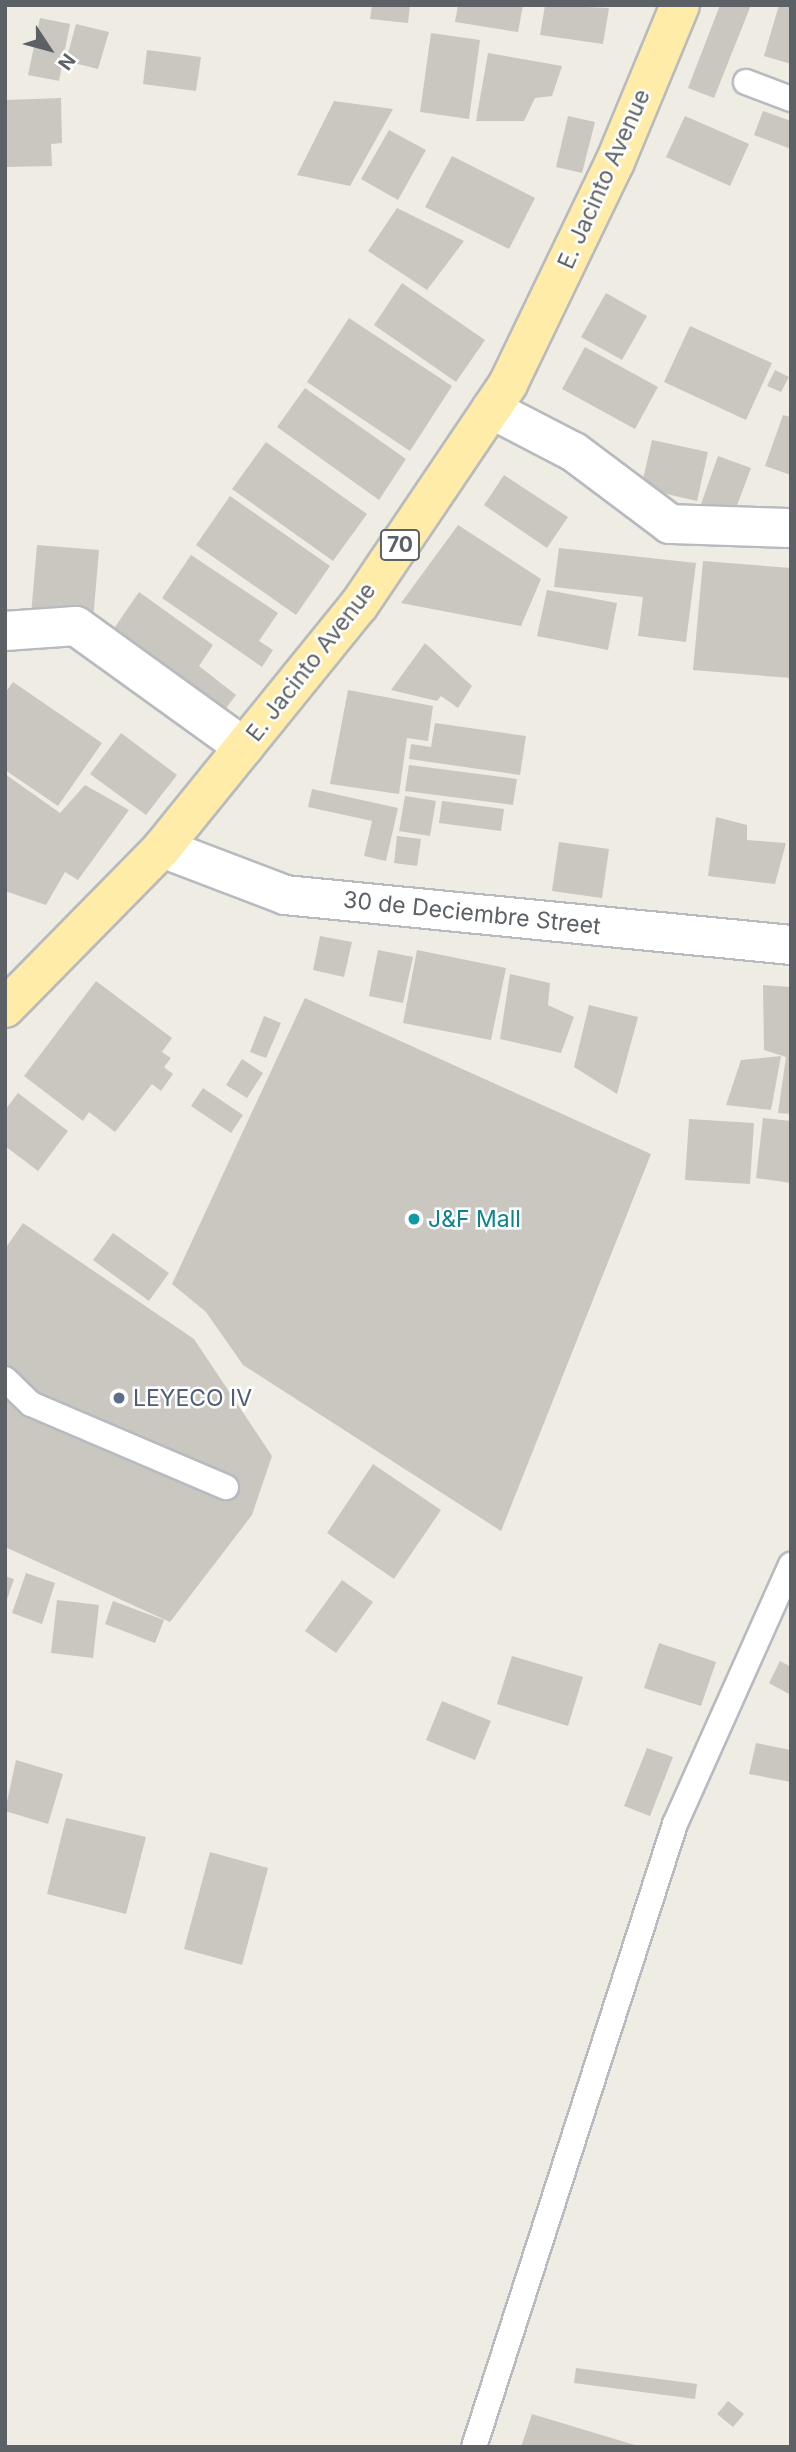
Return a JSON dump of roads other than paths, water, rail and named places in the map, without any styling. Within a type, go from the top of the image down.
[{"type":"main road","name":"E. Jacinto Avenue","points":[[5,1008],[162,848],[359,605],[492,409],[615,162],[680,5]]},
{"type":"street","points":[[492,409],[574,452],[670,524],[791,528]]},
{"type":"street","points":[[5,631],[76,626],[244,747]]},
{"type":"street","name":"30 de Deciembre Street","points":[[162,848],[285,895],[791,945]]},
{"type":"lane","points":[[746,82],[791,99]]},
{"type":"lane","points":[[5,1379],[31,1404],[226,1487]]},
{"type":"lane","points":[[474,2447],[675,1824],[791,1565]]},
{"type":"place","name":"J&F Mall","points":[[414,1219]]},
{"type":"place","name":"LEYECO IV","points":[[119,1398]]}]
